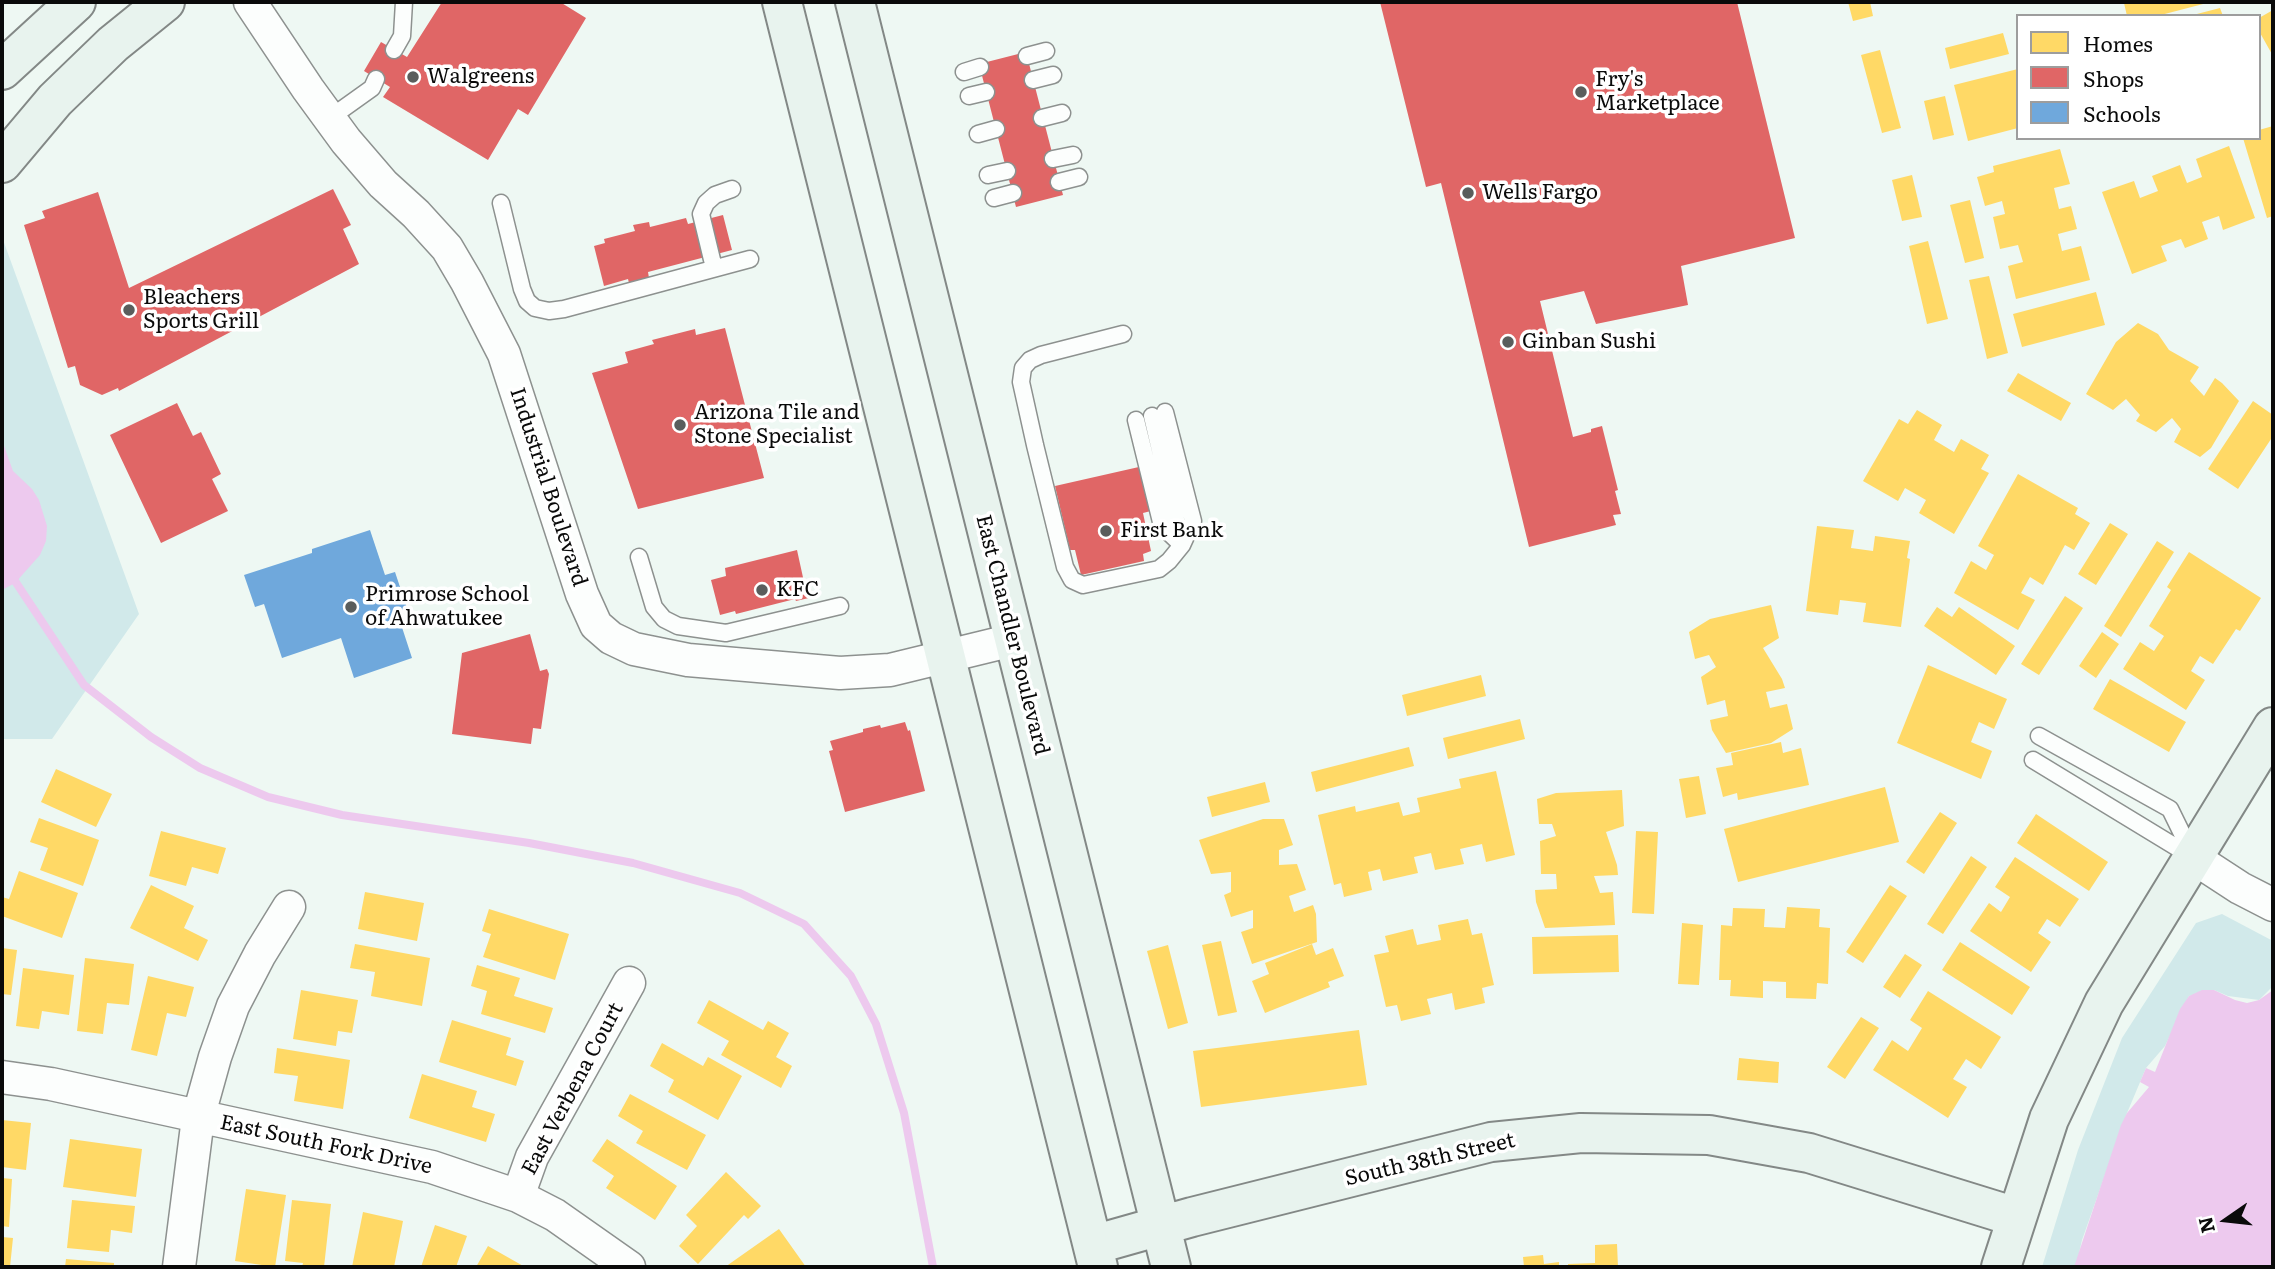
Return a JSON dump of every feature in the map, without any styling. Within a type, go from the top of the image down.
[{"type":"main road","points":[[2,70],[76,2]]},
{"type":"main road","points":[[2,163],[55,100],[113,44],[166,2]]},
{"type":"main road","points":[[782,2],[1095,1256]]},
{"type":"main road","name":"East Chandler Boulevard","points":[[855,2],[1171,1267]]},
{"type":"main road","points":[[2001,1267],[2049,1119],[2104,1003],[2273,727]]},
{"type":"main road","name":"South 38th Street","points":[[1095,1256],[1161,1226],[1491,1142],[1581,1133],[1709,1135],[1809,1153],[2016,1217]]},
{"type":"street","name":"Industrial Boulevard","points":[[250,2],[307,89],[330,118],[383,184],[416,214],[447,248],[487,318],[512,377],[582,594],[596,625],[611,638],[634,649],[702,662],[840,673],[890,670],[1013,640]]},
{"type":"street","points":[[2194,858],[2240,888],[2273,905]]},
{"type":"street","points":[[179,1267],[198,1118],[215,1057],[233,1006],[260,954],[289,907]]},
{"type":"street","name":"East Verbena Court","points":[[518,1196],[532,1157],[629,983]]},
{"type":"street","name":"East South Fork Drive","points":[[2,1077],[51,1084],[432,1167],[518,1196],[555,1214],[629,1267]]},
{"type":"lane","points":[[394,50],[402,36],[404,2]]},
{"type":"lane","points":[[1027,56],[1046,51]]},
{"type":"lane","points":[[964,72],[980,68]]},
{"type":"lane","points":[[1032,80],[1053,75]]},
{"type":"lane","points":[[330,118],[372,88],[376,79]]},
{"type":"lane","points":[[969,96],[986,92]]},
{"type":"lane","points":[[1042,118],[1062,113]]},
{"type":"lane","points":[[978,134],[996,129]]},
{"type":"lane","points":[[1053,159],[1073,155]]},
{"type":"lane","points":[[988,175],[1007,171]]},
{"type":"lane","points":[[1059,182],[1079,177]]},
{"type":"lane","points":[[714,268],[701,214],[706,203],[715,195],[732,189]]},
{"type":"lane","points":[[994,198],[1013,193]]},
{"type":"lane","points":[[501,203],[522,289],[527,301],[536,308],[550,311],[564,309],[750,259]]},
{"type":"lane","points":[[1122,334],[1041,355],[1030,360],[1023,368],[1021,382],[1065,567],[1072,580],[1083,585],[1159,569],[1182,545],[1194,521],[1151,416],[1162,526],[1182,545]]},
{"type":"lane","points":[[639,557],[654,607],[664,619],[678,626],[726,633],[840,606]]},
{"type":"lane","points":[[2039,736],[2170,809],[2194,858]]},
{"type":"lane","points":[[2033,760],[2194,858]]},
{"type":"lane","points":[[2095,799],[2110,776]]},
{"type":"shaded area","points":[[2,237],[139,614],[52,739],[2,739]]},
{"type":"shaded area","points":[[2,433],[13,471],[32,489],[39,500],[47,526],[46,541],[40,555],[15,583],[2,590]]},
{"type":"shaded area","points":[[2222,914],[2273,941],[2273,986],[2259,1000],[2228,996],[2214,990],[2189,996],[2165,1046],[2146,1068],[2127,1113],[2082,1240],[2076,1267],[2042,1267],[2078,1150],[2122,1038],[2196,923]]},
{"type":"shaded area","points":[[2202,990],[2214,990],[2247,1003],[2259,1000],[2273,990],[2273,1267],[2074,1267],[2121,1125],[2127,1113],[2149,1087],[2140,1082],[2146,1068],[2155,1072],[2180,1009],[2189,996]]},
{"type":"building: Homes","points":[[1848,2],[1870,2],[1873,16],[1853,21]]},
{"type":"building: Homes","points":[[2207,2],[2165,14],[2127,14],[2124,3]]},
{"type":"building: Homes","points":[[2220,8],[2222,14],[2197,14]]},
{"type":"building: Homes","points":[[2273,10],[2273,56],[2261,35],[2261,17]]},
{"type":"building: Homes","points":[[2003,33],[2009,54],[1950,69],[1945,48]]},
{"type":"building: Homes","points":[[1880,50],[1901,128],[1882,133],[1861,55]]},
{"type":"building: Homes","points":[[2016,70],[2016,129],[1968,141],[1954,85]]},
{"type":"building: Homes","points":[[1945,96],[1954,135],[1933,140],[1924,101]]},
{"type":"building: Homes","points":[[2273,126],[2273,216],[2267,218],[2244,140],[2261,140],[2261,129]]},
{"type":"building: Homes","points":[[2229,146],[2255,218],[2223,230],[2219,216],[2202,222],[2208,239],[2185,248],[2181,239],[2161,246],[2167,261],[2132,274],[2102,192],[2134,181],[2140,198],[2158,191],[2152,176],[2180,165],[2187,183],[2202,177],[2196,159]]},
{"type":"building: Homes","points":[[2060,149],[2070,184],[2054,188],[2059,209],[2071,206],[2077,229],[2058,234],[2062,251],[2081,246],[2090,280],[2016,299],[2008,266],[2023,262],[2018,245],[2000,249],[1993,217],[2005,214],[2002,201],[1985,206],[1977,177],[1994,172],[1993,166]]},
{"type":"building: Homes","points":[[1912,175],[1922,217],[1902,221],[1892,180]]},
{"type":"building: Homes","points":[[1970,200],[1984,258],[1965,263],[1950,205]]},
{"type":"building: Homes","points":[[1928,241],[1948,319],[1927,324],[1909,246]]},
{"type":"building: Homes","points":[[1989,276],[2008,353],[1987,359],[1969,280]]},
{"type":"building: Homes","points":[[2096,292],[2105,325],[2022,347],[2013,314]]},
{"type":"building: Homes","points":[[2138,323],[2158,334],[2169,350],[2199,367],[2190,381],[2204,396],[2215,378],[2239,401],[2211,448],[2200,457],[2174,442],[2181,429],[2172,418],[2156,432],[2136,421],[2140,415],[2126,399],[2113,410],[2086,394],[2116,342]]},
{"type":"building: Homes","points":[[2018,373],[2071,403],[2061,421],[2007,391]]},
{"type":"building: Homes","points":[[2253,401],[2273,415],[2273,436],[2238,489],[2208,469]]},
{"type":"building: Homes","points":[[1917,410],[1942,425],[1934,440],[1954,452],[1961,439],[1989,455],[1981,469],[1989,473],[1954,534],[1919,513],[1926,500],[1905,488],[1898,501],[1863,481],[1899,419],[1908,424]]},
{"type":"building: Homes","points":[[2018,474],[2078,508],[2075,514],[2090,523],[2074,550],[2065,545],[2043,585],[2030,577],[2021,593],[2035,600],[2018,630],[1954,593],[1971,561],[1986,570],[1994,555],[1978,546]]},
{"type":"building: Homes","points":[[2110,523],[2128,534],[2096,585],[2078,574]]},
{"type":"building: Homes","points":[[1817,526],[1854,530],[1851,548],[1873,551],[1875,536],[1910,541],[1901,627],[1863,622],[1866,603],[1840,600],[1838,615],[1806,611]]},
{"type":"building: Homes","points":[[2157,541],[2174,552],[2121,637],[2104,626]]},
{"type":"building: Homes","points":[[2189,552],[2261,598],[2240,631],[2236,629],[2213,664],[2200,656],[2191,671],[2205,680],[2186,710],[2123,669],[2140,642],[2154,651],[2164,636],[2149,626],[2171,590],[2167,587]]},
{"type":"building: Homes","points":[[2065,596],[2083,608],[2039,675],[2021,664]]},
{"type":"building: Homes","points":[[1771,605],[1779,638],[1763,648],[1785,688],[1766,692],[1770,708],[1787,704],[1793,729],[1771,743],[1726,753],[1712,730],[1710,720],[1728,716],[1725,700],[1707,705],[1701,677],[1716,667],[1709,655],[1695,659],[1689,632],[1710,619]]},
{"type":"building: Homes","points":[[1937,607],[1952,617],[1959,607],[2015,646],[1996,675],[1924,626]]},
{"type":"building: Homes","points":[[2102,632],[2119,644],[2096,678],[2079,666]]},
{"type":"building: Homes","points":[[1928,665],[2007,699],[1994,729],[1979,722],[1971,742],[1992,751],[1981,779],[1897,743]]},
{"type":"building: Homes","points":[[1481,675],[1486,696],[1407,716],[1402,695]]},
{"type":"building: Homes","points":[[2110,679],[2186,722],[2169,752],[2093,709]]},
{"type":"building: Homes","points":[[1520,719],[1525,739],[1448,759],[1443,738]]},
{"type":"building: Homes","points":[[1781,742],[1783,753],[1801,748],[1809,785],[1738,800],[1737,793],[1723,797],[1716,768],[1733,765],[1731,753]]},
{"type":"building: Homes","points":[[1409,747],[1414,766],[1316,792],[1311,772]]},
{"type":"building: Homes","points":[[56,769],[112,794],[96,827],[41,802]]},
{"type":"building: Homes","points":[[1496,771],[1515,855],[1486,862],[1482,844],[1460,849],[1464,864],[1435,870],[1431,853],[1414,857],[1418,873],[1383,881],[1380,869],[1368,872],[1372,890],[1344,897],[1341,883],[1334,885],[1318,815],[1355,806],[1356,812],[1399,802],[1403,816],[1420,812],[1417,798],[1461,788],[1459,779]]},
{"type":"building: Homes","points":[[1699,776],[1706,814],[1686,818],[1679,779]]},
{"type":"building: Homes","points":[[1265,782],[1270,802],[1212,817],[1207,797]]},
{"type":"building: Homes","points":[[1885,787],[1899,842],[1738,882],[1724,829]]},
{"type":"building: Homes","points":[[1622,790],[1624,826],[1606,832],[1618,875],[1594,876],[1600,893],[1613,892],[1615,925],[1545,928],[1535,890],[1557,889],[1556,874],[1541,874],[1540,841],[1556,836],[1552,824],[1539,824],[1537,799],[1556,793]]},
{"type":"building: Homes","points":[[1940,812],[1957,823],[1924,874],[1906,862]]},
{"type":"building: Homes","points":[[2036,814],[2108,862],[2089,891],[2017,843]]},
{"type":"building: Homes","points":[[39,818],[99,840],[83,886],[40,870],[48,848],[30,842]]},
{"type":"building: Homes","points":[[1263,819],[1284,819],[1293,845],[1279,850],[1279,865],[1297,864],[1306,890],[1289,896],[1294,912],[1313,905],[1317,942],[1252,964],[1241,932],[1253,928],[1253,910],[1231,917],[1224,895],[1231,892],[1231,872],[1211,874],[1199,840]]},
{"type":"building: Homes","points":[[161,831],[226,848],[218,874],[192,867],[186,886],[149,876]]},
{"type":"building: Homes","points":[[1636,831],[1658,832],[1654,914],[1632,913]]},
{"type":"building: Homes","points":[[1971,856],[1987,867],[1943,934],[1927,924]]},
{"type":"building: Homes","points":[[2015,857],[2079,899],[2060,927],[2047,919],[2038,933],[2051,942],[2031,972],[1970,931],[1989,903],[2001,912],[2010,897],[1995,887]]},
{"type":"building: Homes","points":[[19,871],[78,893],[62,938],[2,916],[2,897],[9,899]]},
{"type":"building: Homes","points":[[151,885],[194,906],[184,928],[208,940],[198,961],[130,928]]},
{"type":"building: Homes","points":[[1890,885],[1907,896],[1863,963],[1846,952]]},
{"type":"building: Homes","points":[[365,892],[424,903],[417,941],[358,929]]},
{"type":"building: Homes","points":[[1787,907],[1820,909],[1819,927],[1830,928],[1828,984],[1817,983],[1816,999],[1786,998],[1786,982],[1763,981],[1763,998],[1730,996],[1731,980],[1719,980],[1721,925],[1732,926],[1733,908],[1765,909],[1764,927],[1785,928]]},
{"type":"building: Homes","points":[[489,909],[569,934],[555,980],[483,957],[491,934],[482,931]]},
{"type":"building: Homes","points":[[1468,919],[1472,935],[1482,933],[1494,985],[1482,988],[1485,1003],[1455,1010],[1452,993],[1427,999],[1431,1014],[1401,1021],[1397,1005],[1386,1007],[1374,955],[1389,952],[1385,936],[1413,929],[1417,945],[1441,940],[1438,925]]},
{"type":"building: Homes","points":[[1682,923],[1703,925],[1699,985],[1678,984]]},
{"type":"building: Homes","points":[[1618,935],[1619,972],[1533,974],[1532,937]]},
{"type":"building: Homes","points":[[1221,941],[1237,1012],[1218,1016],[1202,945]]},
{"type":"building: Homes","points":[[1960,942],[2030,987],[2012,1015],[1942,970]]},
{"type":"building: Homes","points":[[355,944],[430,958],[422,1006],[371,996],[375,972],[350,968]]},
{"type":"building: Homes","points":[[1312,944],[1316,955],[1333,948],[1344,976],[1328,982],[1330,987],[1265,1013],[1252,981],[1269,974],[1265,963]]},
{"type":"building: Homes","points":[[1168,945],[1188,1023],[1168,1029],[1147,951]]},
{"type":"building: Homes","points":[[2,948],[17,950],[11,995],[2,994]]},
{"type":"building: Homes","points":[[1905,954],[1922,965],[1900,998],[1883,987]]},
{"type":"building: Homes","points":[[85,958],[134,964],[129,1005],[107,1003],[103,1034],[77,1031]]},
{"type":"building: Homes","points":[[477,965],[520,978],[514,996],[553,1008],[545,1033],[481,1014],[487,991],[471,986]]},
{"type":"building: Homes","points":[[23,968],[74,975],[69,1015],[42,1011],[39,1029],[16,1026]]},
{"type":"building: Homes","points":[[148,976],[194,987],[186,1017],[167,1013],[157,1056],[131,1050]]},
{"type":"building: Homes","points":[[301,990],[358,1000],[352,1033],[338,1031],[336,1046],[293,1039]]},
{"type":"building: Homes","points":[[1928,991],[2001,1037],[1981,1069],[1966,1059],[1953,1079],[1967,1087],[1948,1118],[1873,1070],[1892,1040],[1908,1051],[1922,1028],[1910,1020]]},
{"type":"building: Homes","points":[[709,1000],[763,1030],[768,1021],[789,1033],[776,1057],[792,1066],[781,1088],[721,1055],[729,1041],[697,1023]]},
{"type":"building: Homes","points":[[1861,1017],[1879,1028],[1845,1079],[1827,1067]]},
{"type":"building: Homes","points":[[452,1020],[511,1038],[506,1055],[524,1061],[516,1086],[439,1062]]},
{"type":"building: Homes","points":[[1359,1030],[1367,1085],[1201,1107],[1193,1051]]},
{"type":"building: Homes","points":[[662,1043],[703,1066],[708,1057],[742,1076],[718,1120],[668,1092],[674,1080],[650,1066]]},
{"type":"building: Homes","points":[[277,1048],[350,1060],[343,1109],[294,1101],[298,1076],[274,1073]]},
{"type":"building: Homes","points":[[1739,1058],[1779,1062],[1778,1083],[1737,1080]]},
{"type":"building: Homes","points":[[422,1074],[477,1091],[472,1107],[495,1114],[486,1142],[409,1118]]},
{"type":"building: Homes","points":[[630,1094],[706,1135],[687,1170],[636,1143],[643,1131],[618,1116]]},
{"type":"building: Homes","points":[[2,1120],[31,1123],[26,1170],[2,1167]]},
{"type":"building: Homes","points":[[70,1139],[142,1149],[136,1197],[63,1187]]},
{"type":"building: Homes","points":[[607,1139],[677,1186],[655,1220],[606,1188],[614,1176],[592,1161]]},
{"type":"building: Homes","points":[[726,1172],[761,1206],[748,1219],[744,1215],[698,1264],[679,1246],[697,1226],[686,1215]]},
{"type":"building: Homes","points":[[2,1178],[12,1179],[9,1227],[2,1226]]},
{"type":"building: Homes","points":[[246,1189],[286,1195],[275,1267],[235,1261]]},
{"type":"building: Homes","points":[[72,1200],[135,1206],[132,1233],[111,1230],[109,1252],[67,1248]]},
{"type":"building: Homes","points":[[292,1200],[331,1204],[324,1267],[302,1267],[303,1263],[285,1261]]},
{"type":"building: Homes","points":[[363,1212],[403,1221],[394,1267],[352,1267]]},
{"type":"building: Homes","points":[[435,1225],[467,1236],[456,1267],[421,1267]]},
{"type":"building: Homes","points":[[779,1229],[806,1267],[725,1267]]},
{"type":"building: Homes","points":[[2,1237],[13,1238],[10,1267],[2,1267]]},
{"type":"building: Homes","points":[[1617,1244],[1618,1267],[1568,1267],[1568,1264],[1595,1263],[1595,1245]]},
{"type":"building: Homes","points":[[488,1246],[525,1267],[476,1267]]},
{"type":"building: Homes","points":[[1543,1255],[1544,1264],[1559,1262],[1559,1267],[1524,1267],[1523,1257]]},
{"type":"building: Homes","points":[[66,1259],[114,1263],[114,1267],[65,1267]]},
{"type":"building: Shops","name":"Walgreens","points":[[442,2],[560,2],[586,18],[528,115],[518,109],[488,160],[383,97],[390,87],[364,71],[381,42],[407,57]]},
{"type":"building: Shops","name":"Fry's Marketplace","points":[[1380,2],[1737,2],[1795,238],[1681,266],[1688,305],[1596,324],[1584,291],[1540,301],[1573,437],[1602,426],[1618,490],[1615,491],[1621,514],[1613,515],[1616,525],[1529,547],[1441,183],[1426,187]]},
{"type":"building: Shops","points":[[1026,52],[1063,195],[1016,207],[979,64]]},
{"type":"building: Shops","points":[[333,189],[351,225],[343,229],[359,264],[119,391],[118,388],[102,395],[80,385],[75,366],[68,368],[24,225],[45,218],[42,211],[98,192],[129,288]]},
{"type":"building: Shops","points":[[723,215],[732,250],[648,272],[649,278],[629,283],[628,279],[604,286],[594,246],[605,243],[604,239],[635,231],[633,225],[649,222],[650,227],[686,218],[688,224]]},
{"type":"building: Shops","name":"Arizona Tile and Stone Specialist","points":[[725,328],[764,478],[638,509],[592,373],[628,363],[625,352],[654,344],[652,340],[695,329],[696,335]]},
{"type":"building: Shops","points":[[177,403],[193,436],[201,432],[221,474],[212,479],[228,511],[161,543],[110,435]]},
{"type":"building: Shops","name":"First Bank","points":[[1183,457],[1194,500],[1143,513],[1151,551],[1143,554],[1144,561],[1081,575],[1075,550],[1070,550],[1055,486]]},
{"type":"building: Shops","name":"KFC","points":[[797,550],[804,582],[809,581],[813,597],[720,615],[711,580],[726,576],[725,568]]},
{"type":"building: Shops","points":[[530,634],[540,671],[547,669],[549,674],[541,729],[533,728],[531,744],[452,734],[462,653]]},
{"type":"building: Shops","points":[[905,722],[908,731],[910,730],[925,791],[845,812],[829,751],[833,750],[830,741],[863,732],[863,729]]},
{"type":"building: Schools","points":[[370,530],[385,575],[395,572],[407,608],[397,612],[412,658],[354,678],[341,638],[282,658],[264,604],[255,607],[244,575],[312,553],[312,549]]},
{"type":"waterway","points":[[11,575],[84,685],[151,737],[200,768],[268,797],[342,815],[529,843],[633,863],[740,893],[804,924],[851,976],[876,1024],[904,1113],[933,1267]]},
{"type":"place","name":"Walgreens","points":[[413,77]]},
{"type":"place","name":"Fry's Marketplace","points":[[1581,92]]},
{"type":"place","name":"Wells Fargo","points":[[1468,193]]},
{"type":"place","name":"Bleachers Sports Grill","points":[[129,310]]},
{"type":"place","name":"Ginban Sushi","points":[[1508,342]]},
{"type":"place","name":"Arizona Tile and Stone Specialist","points":[[680,425]]},
{"type":"place","name":"First Bank","points":[[1106,531]]},
{"type":"place","name":"KFC","points":[[762,590]]},
{"type":"place","name":"Primrose School of Ahwatukee","points":[[351,607]]}]
